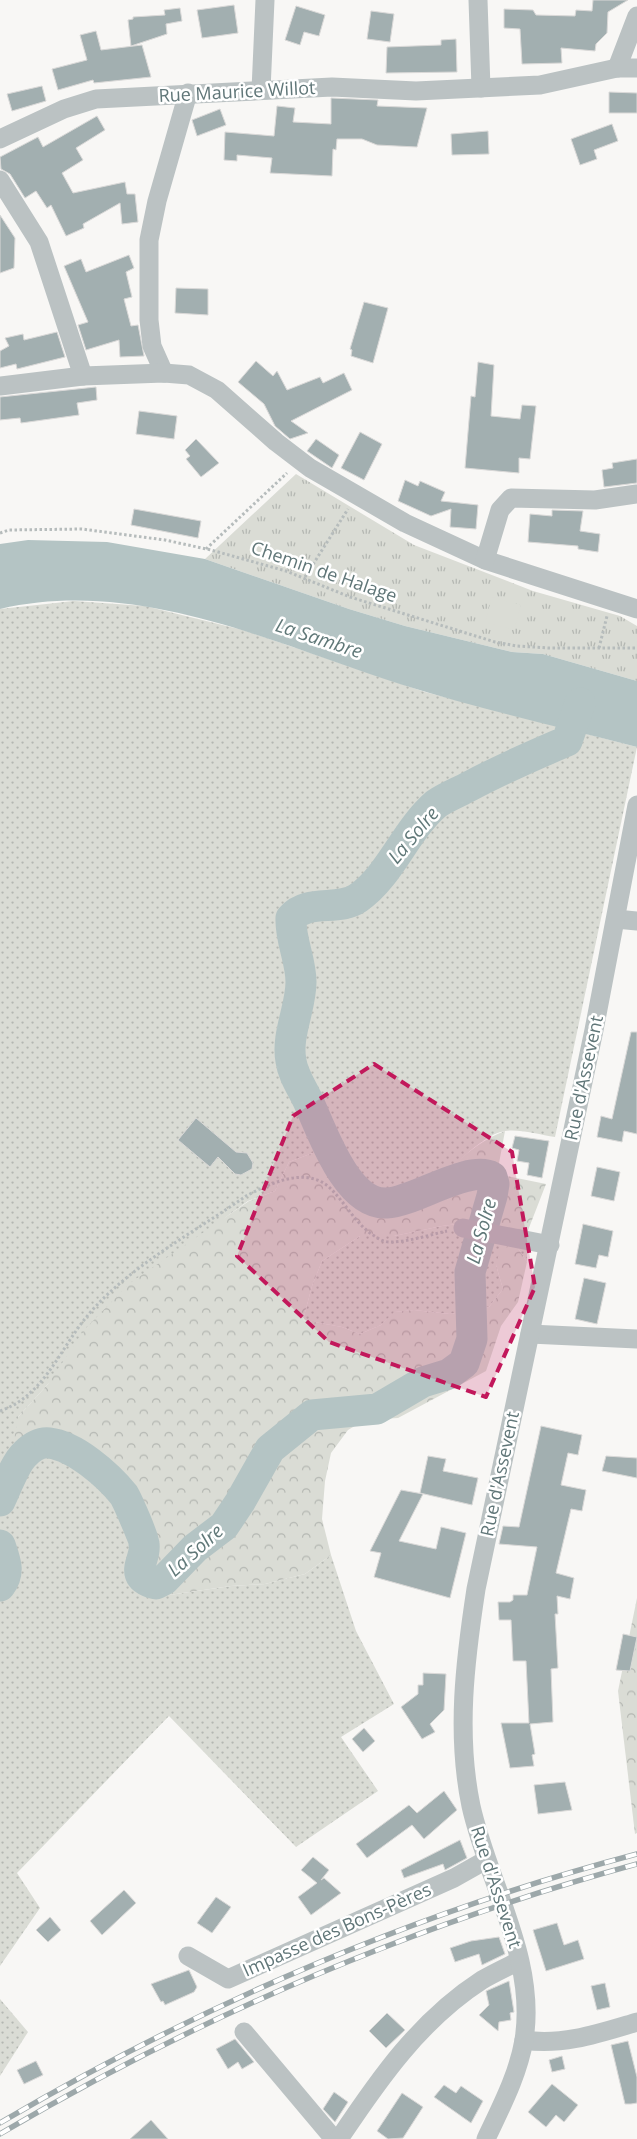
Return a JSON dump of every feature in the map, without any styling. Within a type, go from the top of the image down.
[{"type":"street","points":[[261,90],[265,0]]},
{"type":"street","points":[[478,0],[481,88]]},
{"type":"street","points":[[617,68],[637,16]]},
{"type":"street","name":"Rue Maurice Willot","points":[[0,139],[64,109],[96,99],[332,87],[416,91],[540,85],[617,68],[637,68]]},
{"type":"street","points":[[164,373],[152,346],[149,320],[150,240],[157,201],[188,93]]},
{"type":"street","points":[[0,180],[39,242],[83,376]]},
{"type":"street","points":[[0,386],[83,376],[164,373],[189,375],[204,382],[301,461],[356,496],[436,538],[486,560],[637,610]]},
{"type":"street","points":[[486,560],[500,510],[511,498],[595,500],[637,494]]},
{"type":"street","name":"Rue d'Assevent","points":[[486,2139],[514,2077],[524,2040],[525,2002],[520,1961],[486,1860],[471,1805],[462,1726],[464,1683],[476,1589],[550,1246],[637,805]]},
{"type":"street","points":[[616,919],[637,921]]},
{"type":"street","points":[[462,1228],[550,1246]]},
{"type":"street","points":[[530,1334],[637,1339]]},
{"type":"street","name":"Impasse des Bons-Pères","points":[[188,1956],[228,1978],[454,1878],[486,1860]]},
{"type":"street","points":[[339,2139],[382,2076],[421,2030],[483,1980],[520,1961]]},
{"type":"street","points":[[524,2040],[542,2042],[565,2041],[636,2027]]},
{"type":"street","points":[[244,2032],[334,2139]]},
{"type":"path","points":[[206,548],[301,461]]},
{"type":"path","points":[[304,577],[356,496]]},
{"type":"path","name":"Chemin de Halage","points":[[0,532],[9,530],[82,529],[166,540],[206,548],[304,577],[350,597],[495,642],[533,647],[637,648]]},
{"type":"path","points":[[599,648],[611,601]]},
{"type":"path","points":[[0,1411],[9,1408],[37,1388],[82,1322],[128,1275],[246,1196],[264,1187],[291,1178],[310,1179],[328,1186],[360,1225],[378,1239],[390,1242],[462,1228]]},
{"type":"highlighted area","points":[[374,1064],[512,1152],[535,1287],[486,1397],[329,1342],[237,1256],[293,1116]]},
{"type":"green space","points":[[296,474],[414,545],[533,591],[620,616],[637,626],[637,681],[543,654],[512,652],[405,626],[349,609],[205,559]]},
{"type":"green space","points":[[492,597],[521,605],[514,630],[485,622]]},
{"type":"green space","points":[[74,601],[145,606],[243,630],[425,692],[637,747],[555,1137],[517,1131],[505,1131],[494,1135],[481,1142],[454,1166],[410,1213],[376,1208],[345,1183],[323,1149],[289,1162],[275,1191],[248,1201],[226,1217],[48,1384],[18,1417],[28,1447],[46,1442],[65,1445],[83,1454],[100,1467],[130,1501],[152,1542],[158,1570],[159,1591],[169,1595],[231,1586],[265,1584],[305,1574],[331,1555],[356,1631],[394,1704],[341,1737],[378,1791],[296,1847],[169,1716],[17,1873],[40,1908],[0,1966],[0,609]]},
{"type":"green space","points":[[505,1131],[497,1174],[546,1184],[527,1233],[474,1222],[442,1226],[394,1236],[360,1236],[322,1261],[312,1286],[303,1320],[342,1327],[360,1334],[381,1325],[394,1312],[414,1310],[450,1314],[489,1307],[503,1289],[496,1265],[500,1249],[516,1245],[527,1262],[518,1302],[501,1326],[486,1371],[398,1418],[365,1420],[348,1430],[331,1453],[325,1481],[322,1519],[331,1555],[305,1574],[265,1584],[231,1586],[169,1595],[159,1591],[158,1570],[152,1542],[133,1504],[112,1477],[93,1460],[61,1443],[44,1441],[28,1447],[14,1440],[18,1417],[48,1384],[85,1329],[130,1283],[249,1201],[275,1191],[289,1162],[323,1149],[345,1183],[376,1208],[410,1213],[442,1177],[465,1155],[477,1146]]},
{"type":"green space","points":[[474,1222],[527,1233],[527,1262],[516,1245],[496,1265],[503,1289],[489,1307],[450,1314],[414,1310],[395,1312],[381,1325],[360,1334],[342,1327],[303,1320],[312,1286],[322,1261],[360,1236],[394,1236],[442,1226]]},
{"type":"green space","points":[[637,1598],[637,1833],[635,1834],[618,1691]]},
{"type":"green space","points":[[0,1999],[28,2032],[0,2076]]},
{"type":"water","name":"La Sambre","points":[[28,540],[107,542],[205,559],[349,609],[405,626],[512,652],[543,654],[637,681],[637,747],[432,694],[255,634],[155,608],[103,602],[52,601],[0,609],[0,544]]},
{"type":"building","points":[[593,0],[628,0],[608,12],[607,33],[596,44],[595,51],[561,48],[562,63],[522,64],[520,29],[504,28],[504,9],[533,10],[536,15],[575,16],[576,10],[592,11]]},
{"type":"building","points":[[234,5],[238,33],[202,38],[197,10]]},
{"type":"building","points":[[296,6],[325,15],[319,36],[304,32],[300,45],[285,40]]},
{"type":"building","points":[[180,8],[182,21],[166,24],[167,34],[131,46],[128,20],[133,19],[133,17],[165,15],[164,10]]},
{"type":"building","points":[[371,11],[394,14],[390,42],[367,39]]},
{"type":"building","points":[[96,31],[101,50],[142,45],[151,77],[94,83],[93,80],[58,90],[52,69],[87,60],[80,35]]},
{"type":"building","points":[[456,39],[457,72],[386,73],[387,47],[441,45],[441,40]]},
{"type":"building","points":[[42,86],[46,101],[12,111],[7,94]]},
{"type":"building","points":[[609,92],[637,93],[637,113],[609,113]]},
{"type":"building","points":[[331,98],[378,100],[377,106],[427,108],[417,147],[377,145],[362,139],[337,139],[336,150],[333,149],[332,176],[270,173],[272,158],[237,155],[237,161],[224,160],[225,132],[274,136],[277,106],[295,108],[293,122],[331,124]]},
{"type":"building","points":[[220,109],[226,125],[197,136],[192,120]]},
{"type":"building","points":[[97,116],[105,130],[76,148],[83,160],[62,173],[73,193],[125,182],[127,194],[135,194],[138,222],[122,224],[120,203],[83,224],[84,228],[66,236],[51,205],[47,208],[36,191],[25,198],[10,174],[1,169],[0,157],[38,137],[43,147]]},
{"type":"building","points":[[612,124],[618,141],[594,150],[597,159],[580,165],[571,139]]},
{"type":"building","points":[[488,131],[489,154],[452,155],[451,134]]},
{"type":"building","points":[[0,215],[15,238],[14,268],[0,273]]},
{"type":"building","points":[[129,255],[134,268],[126,272],[132,297],[124,299],[131,326],[138,325],[144,356],[120,357],[119,340],[86,350],[78,325],[88,322],[64,266],[81,259],[86,272]]},
{"type":"building","points":[[176,288],[208,289],[208,315],[175,313]]},
{"type":"building","points":[[364,302],[388,308],[373,363],[351,356],[352,350],[350,349]]},
{"type":"building","points":[[57,332],[65,357],[17,369],[16,364],[0,368],[0,351],[9,346],[5,338],[23,334],[24,340]]},
{"type":"building","points":[[256,361],[273,376],[277,371],[287,390],[320,377],[323,383],[344,373],[352,390],[291,421],[308,433],[290,439],[275,426],[264,404],[238,382]]},
{"type":"building","points":[[478,362],[494,365],[491,416],[520,419],[522,405],[536,406],[530,459],[519,458],[519,473],[465,468],[471,396],[475,397]]},
{"type":"building","points":[[96,387],[97,400],[77,403],[79,415],[21,423],[20,418],[0,420],[0,397]]},
{"type":"building","points":[[139,411],[177,416],[174,439],[136,434]]},
{"type":"building","points":[[360,432],[382,444],[364,480],[341,468]]},
{"type":"building","points":[[196,439],[219,463],[201,477],[186,459],[190,456],[185,450]]},
{"type":"building","points":[[316,439],[339,455],[332,468],[307,451]]},
{"type":"building","points":[[637,459],[637,483],[604,487],[602,470],[613,468],[612,463]]},
{"type":"building","points":[[405,480],[418,486],[420,481],[445,492],[441,501],[478,505],[476,529],[450,527],[451,509],[431,516],[398,501]]},
{"type":"building","points":[[134,509],[201,521],[198,538],[131,525]]},
{"type":"building","points":[[552,510],[583,511],[580,531],[600,534],[598,552],[578,549],[578,546],[528,542],[530,514],[552,516]]},
{"type":"building","points":[[631,1032],[637,1032],[637,1134],[624,1131],[622,1142],[597,1137],[601,1116],[612,1119]]},
{"type":"building","points":[[196,1118],[236,1152],[247,1153],[253,1163],[252,1169],[241,1175],[235,1174],[218,1157],[210,1167],[178,1140]]},
{"type":"building","points":[[515,1136],[549,1141],[542,1178],[527,1175],[529,1163],[517,1161],[519,1150],[512,1148]]},
{"type":"building","points":[[597,1167],[620,1172],[614,1201],[591,1196]]},
{"type":"building","points":[[583,1224],[613,1231],[608,1257],[599,1255],[596,1268],[575,1264]]},
{"type":"building","points":[[584,1278],[606,1283],[597,1324],[575,1319]]},
{"type":"building","points":[[541,1426],[582,1435],[578,1455],[568,1453],[561,1485],[586,1490],[582,1511],[571,1509],[556,1573],[574,1578],[570,1599],[557,1596],[558,1614],[555,1614],[558,1668],[551,1669],[553,1722],[530,1724],[535,1754],[532,1755],[534,1766],[510,1768],[501,1723],[529,1723],[526,1661],[513,1661],[511,1620],[499,1620],[498,1602],[510,1602],[513,1600],[513,1595],[527,1595],[537,1547],[499,1544],[503,1526],[519,1527]]},
{"type":"building","points":[[428,1456],[446,1459],[443,1471],[478,1478],[472,1505],[420,1493]]},
{"type":"building","points":[[606,1456],[637,1458],[637,1478],[602,1471]]},
{"type":"building","points":[[401,1490],[423,1494],[399,1541],[436,1549],[441,1527],[466,1533],[450,1598],[374,1577],[381,1553],[370,1551]]},
{"type":"building","points":[[623,1634],[637,1637],[630,1671],[616,1670]]},
{"type":"building","points":[[423,1673],[446,1674],[444,1710],[430,1724],[435,1732],[422,1739],[401,1707],[418,1694],[418,1685],[423,1685]]},
{"type":"building","points":[[364,1728],[375,1741],[363,1752],[352,1739]]},
{"type":"building","points":[[565,1782],[572,1810],[538,1814],[534,1785]]},
{"type":"building","points":[[444,1791],[457,1810],[424,1839],[412,1825],[367,1858],[356,1844],[409,1805],[417,1813]]},
{"type":"building","points":[[460,1840],[467,1858],[445,1870],[443,1864],[404,1878],[401,1870]]},
{"type":"building","points":[[313,1857],[329,1870],[321,1880],[324,1878],[341,1893],[311,1915],[298,1897],[317,1883],[301,1870]]},
{"type":"building","points":[[124,1890],[136,1903],[102,1935],[90,1921]]},
{"type":"building","points":[[216,1897],[231,1907],[212,1933],[197,1923]]},
{"type":"building","points":[[50,1917],[61,1930],[48,1942],[36,1930]]},
{"type":"building","points":[[557,1923],[564,1945],[578,1940],[584,1959],[546,1971],[533,1930]]},
{"type":"building","points":[[499,1937],[505,1954],[482,1965],[479,1954],[455,1962],[450,1948],[471,1941]]},
{"type":"building","points":[[189,1970],[197,1987],[194,1992],[165,2005],[163,2001],[161,2002],[151,1984]]},
{"type":"building","points":[[509,1981],[514,2012],[510,2013],[511,2020],[499,2022],[498,2031],[479,2015],[489,2005],[486,1991]]},
{"type":"building","points":[[605,1983],[610,2007],[597,2010],[591,1986]]},
{"type":"building","points":[[387,2013],[405,2030],[386,2048],[369,2031]]},
{"type":"building","points":[[235,2039],[254,2062],[242,2069],[238,2062],[228,2069],[216,2049]]},
{"type":"building","points":[[628,2041],[637,2077],[637,2103],[625,2104],[611,2045]]},
{"type":"building","points":[[562,2056],[565,2069],[552,2072],[549,2060]]},
{"type":"building","points":[[36,2061],[43,2075],[24,2084],[17,2070]]},
{"type":"building","points":[[552,2084],[578,2105],[564,2122],[556,2115],[546,2127],[528,2112]]},
{"type":"building","points":[[444,2085],[456,2093],[461,2086],[483,2101],[471,2123],[434,2097]]},
{"type":"building","points":[[334,2092],[348,2102],[335,2122],[323,2109]]},
{"type":"building","points":[[402,2093],[423,2107],[403,2138],[388,2139],[377,2131]]},
{"type":"building","points":[[151,2120],[168,2139],[130,2139]]},
{"type":"waterway","name":"La Solre","points":[[0,1501],[21,1458],[39,1444],[59,1445],[80,1455],[109,1479],[124,1495],[144,1544],[140,1572],[147,1581],[156,1584],[164,1580],[195,1548],[224,1526],[270,1449],[312,1415],[377,1409],[423,1382],[449,1374],[464,1363],[472,1339],[470,1272],[492,1196],[494,1184],[492,1177],[482,1174],[470,1175],[412,1197],[387,1203],[373,1201],[360,1193],[348,1180],[329,1148],[292,1067],[290,1041],[299,1002],[301,974],[292,934],[291,918],[306,908],[341,904],[358,898],[369,889],[389,866],[415,827],[436,804],[494,774],[567,741],[580,703]]},
{"type":"waterway","name":"La Solre","points":[[0,1545],[6,1571],[0,1586]]},
{"type":"railway","points":[[0,2123],[75,2080],[152,2040],[230,2002],[309,1967],[389,1934],[471,1904],[637,1854]]},
{"type":"railway","points":[[0,2134],[152,2051],[230,2013],[309,1978],[471,1915],[637,1864]]}]
